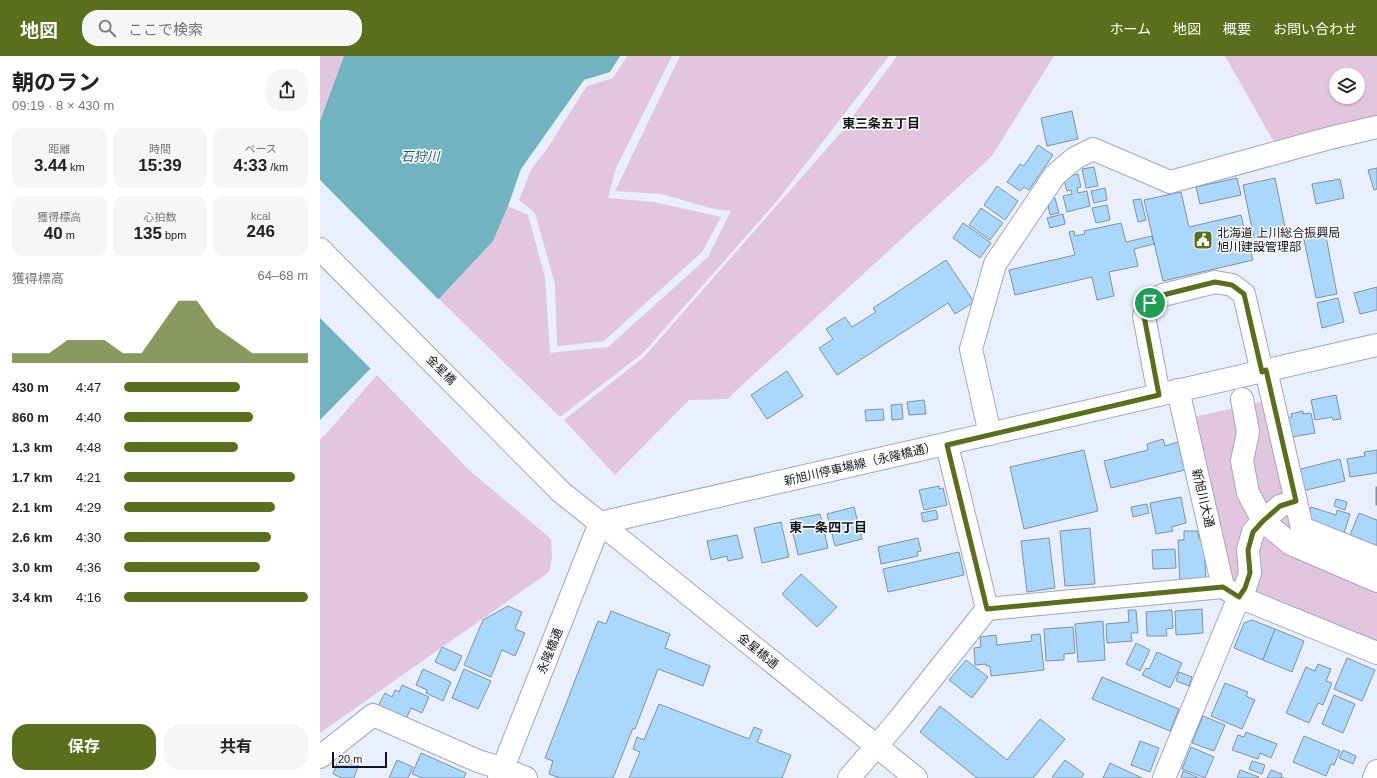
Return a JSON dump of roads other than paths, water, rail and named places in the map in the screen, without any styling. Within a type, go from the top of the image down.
[{"type":"street","points":[[990,434],[971,350],[994,264],[1055,175],[1075,158],[1093,149],[1170,182],[1330,138],[1377,127]]},
{"type":"street","name":"金星橋","points":[[320,249],[561,492],[600,524]]},
{"type":"street","name":"新旭川大通","points":[[1231,592],[1144,316],[1150,303],[1163,295],[1215,282],[1232,285],[1244,294],[1264,371]]},
{"type":"street","name":"新旭川停車場線（永隆橋通）","points":[[600,524],[1377,345]]},
{"type":"street","points":[[1264,371],[1302,528],[1377,558]]},
{"type":"street","points":[[1242,399],[1248,432],[1242,461],[1248,493],[1263,521],[1292,544],[1377,581]]},
{"type":"street","points":[[947,445],[987,609]]},
{"type":"street","points":[[849,778],[876,747],[987,609],[1231,592],[1245,588],[1250,573],[1248,550],[1253,532],[1280,506],[1296,501]]},
{"type":"street","name":"金星橋通","points":[[600,524],[916,778]]},
{"type":"street","name":"永隆橋通","points":[[501,773],[600,524]]},
{"type":"street","points":[[1231,592],[1377,652]]},
{"type":"street","points":[[1164,778],[1231,592]]},
{"type":"street","points":[[320,757],[373,715],[478,761],[501,773],[526,778]]},
{"type":"street","points":[[1374,778],[1377,771]]},
{"type":"water","name":"石狩川","points":[[344,56],[620,56],[610,72],[584,80],[521,169],[508,206],[493,241],[439,299],[320,420],[320,121]]},
{"type":"place","name":"北海道 上川総合振興局 旭川建設管理部","points":[[1203,240]]},
{"type":"district","name":"東三条五丁目","points":[[881,123]]},
{"type":"district","name":"東一条四丁目","points":[[828,527]]}]
